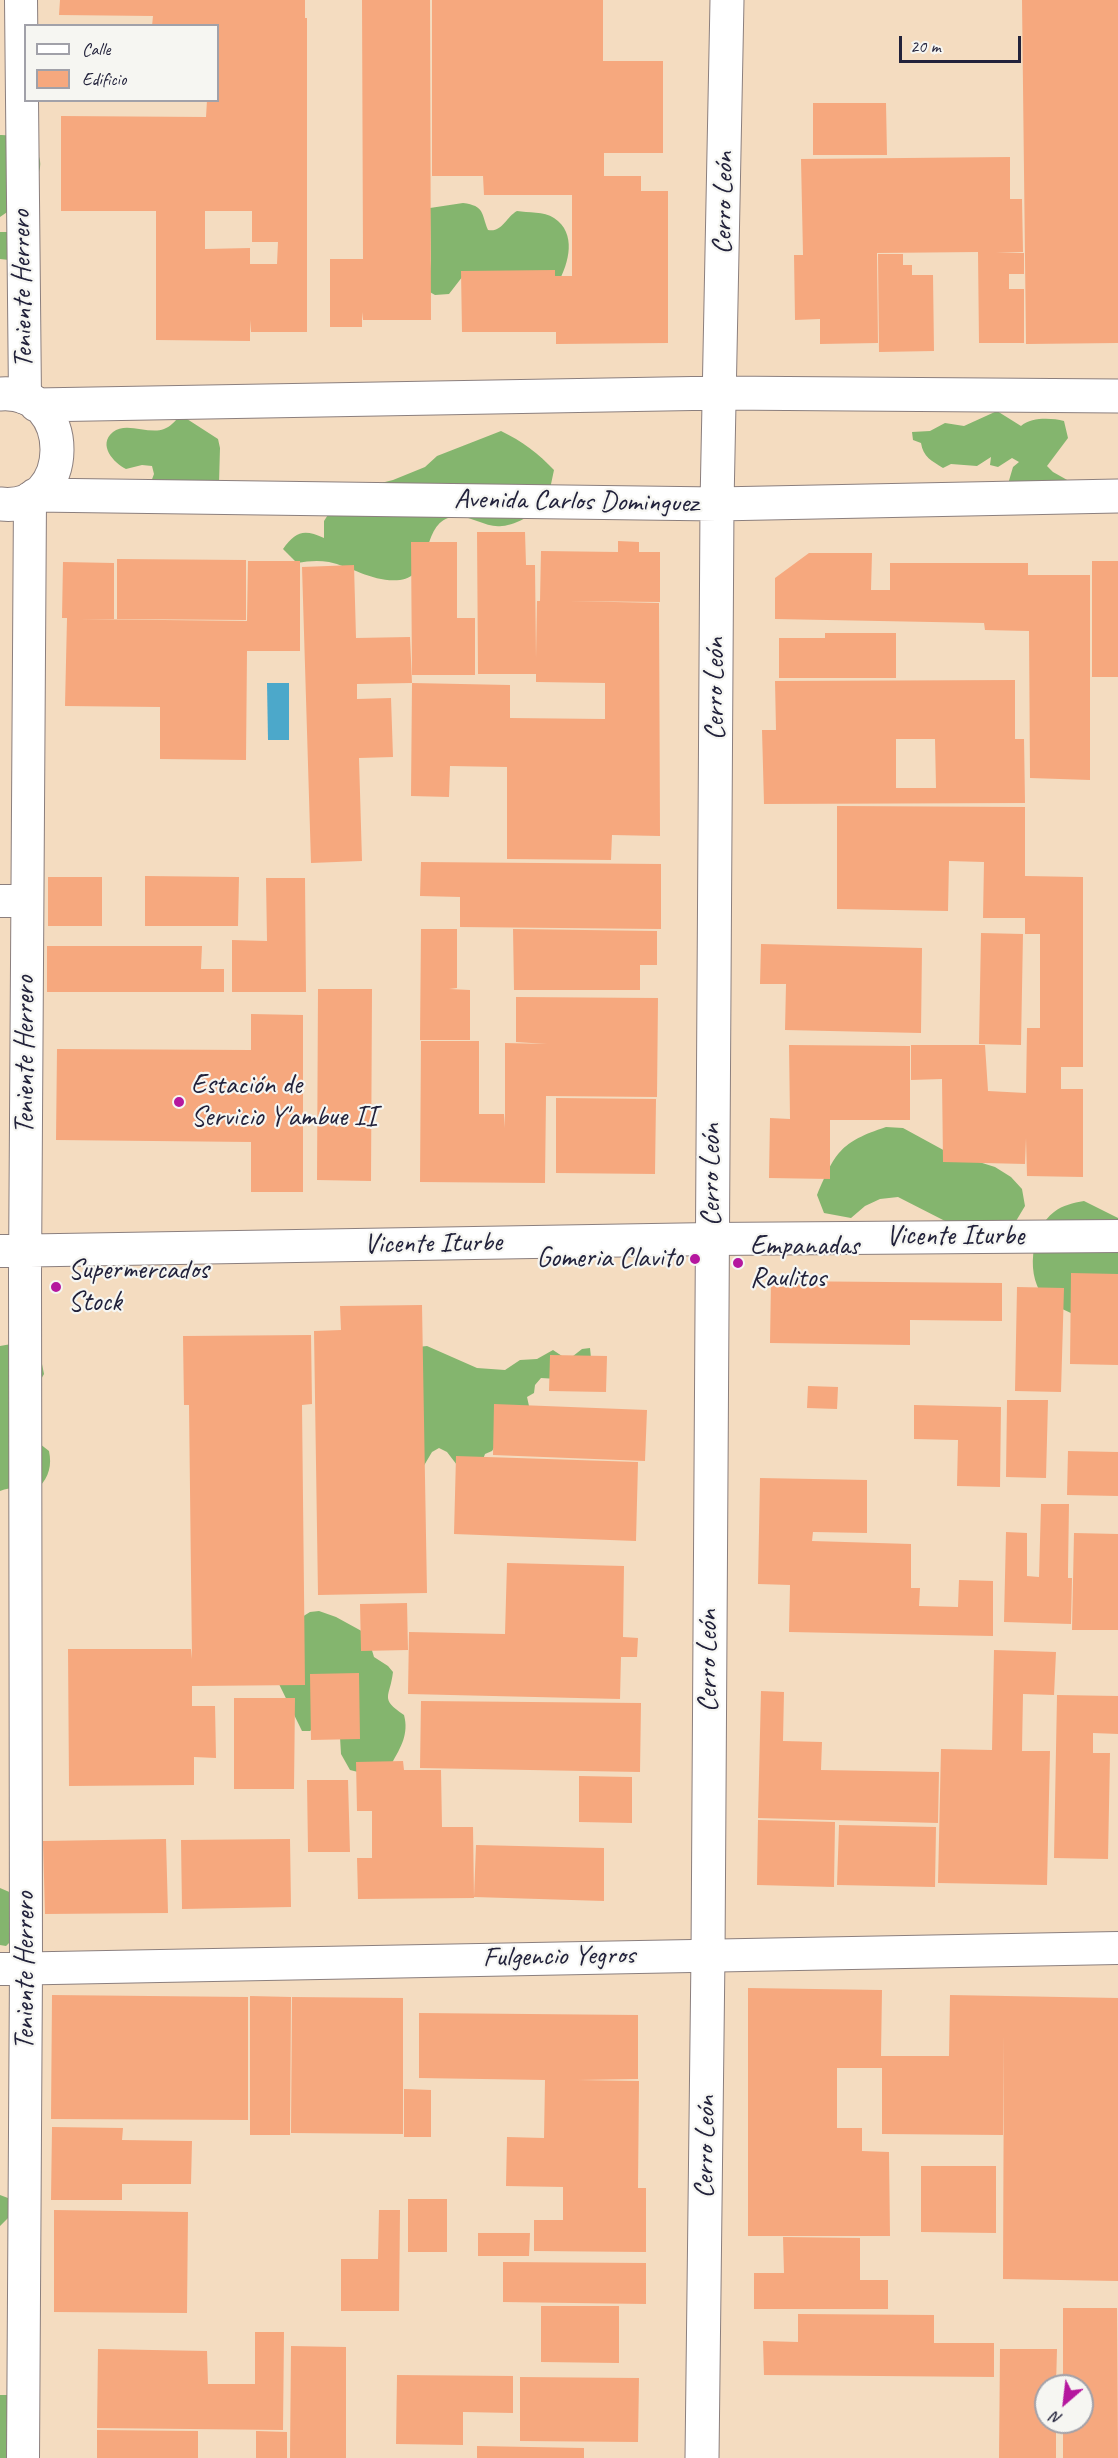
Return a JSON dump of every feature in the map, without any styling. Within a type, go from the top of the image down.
[{"type":"street","name":"Teniente Herrero","points":[[20,399],[10,87],[21,0]]},
{"type":"street","name":"Cerro León","points":[[702,2458],[708,1954],[717,504],[727,0]]},
{"type":"street","points":[[20,399],[721,393],[1118,396]]},
{"type":"street","points":[[20,399],[51,420],[56,430],[59,450],[55,471],[22,499]]},
{"type":"street","name":"Avenida Carlos Dominguez","points":[[22,499],[717,504],[1118,496]]},
{"type":"street","name":"Teniente Herrero","points":[[22,499],[14,901],[12,2330],[23,2458]]},
{"type":"street","name":"Vicente Iturbe","points":[[13,1251],[711,1239],[1118,1236]]},
{"type":"street","name":"Fulgencio Yegros","points":[[13,1968],[1118,1948]]},
{"type":"green space","points":[[0,135],[15,137],[30,144],[39,156],[40,164],[39,172],[31,175],[39,192],[39,202],[13,208],[0,217]]},
{"type":"green space","points":[[463,203],[479,208],[488,230],[497,229],[517,211],[541,213],[554,218],[566,232],[569,249],[568,258],[558,283],[466,272],[449,294],[435,295],[428,291],[431,261],[430,208]]},
{"type":"green space","points":[[0,232],[16,232],[9,260],[0,259]]},
{"type":"green space","points":[[997,411],[1021,426],[1042,419],[1064,421],[1068,438],[1047,466],[1069,481],[1008,484],[1013,467],[1019,462],[1012,458],[998,467],[990,465],[991,457],[977,466],[951,464],[943,468],[926,455],[921,443],[913,440],[912,432],[930,431],[945,423],[964,426]]},
{"type":"green space","points":[[178,418],[187,419],[218,439],[219,483],[151,482],[154,474],[152,466],[142,465],[126,469],[109,453],[108,437],[118,429],[164,429]]},
{"type":"green space","points":[[501,431],[530,448],[554,470],[547,503],[526,517],[508,525],[496,526],[469,518],[455,516],[448,518],[434,531],[418,570],[410,577],[400,580],[373,577],[329,562],[297,563],[283,549],[292,538],[301,533],[311,533],[324,538],[324,521],[333,507],[377,484],[425,467],[437,456]]},
{"type":"green space","points":[[886,1127],[903,1128],[947,1152],[995,1167],[1011,1177],[1022,1189],[1025,1206],[1016,1221],[999,1226],[947,1222],[898,1197],[880,1199],[865,1206],[851,1218],[824,1213],[817,1195],[835,1159],[841,1151],[858,1138]]},
{"type":"green space","points":[[1084,1201],[1118,1218],[1118,1328],[1096,1326],[1053,1304],[1040,1291],[1035,1280],[1033,1254],[1040,1230],[1046,1220],[1061,1208]]},
{"type":"green space","points":[[17,1343],[39,1357],[42,1364],[44,1374],[35,1390],[35,1440],[49,1451],[50,1466],[39,1487],[0,1491],[0,1346]]},
{"type":"green space","points":[[427,1346],[477,1368],[505,1370],[520,1360],[537,1359],[553,1350],[568,1360],[582,1349],[590,1348],[591,1358],[558,1379],[541,1378],[535,1385],[534,1393],[527,1397],[531,1415],[506,1429],[492,1451],[485,1454],[482,1462],[457,1465],[447,1452],[439,1448],[432,1452],[419,1474],[418,1347]]},
{"type":"green space","points":[[319,1611],[336,1617],[367,1634],[374,1657],[393,1672],[388,1697],[391,1705],[404,1715],[406,1728],[401,1746],[392,1763],[358,1772],[350,1770],[341,1754],[340,1737],[317,1725],[310,1731],[302,1731],[278,1682],[302,1617],[310,1612]]},
{"type":"green space","points":[[0,1888],[14,1894],[12,1940],[6,1946],[0,1945]]},
{"type":"green space","points":[[0,2195],[8,2198],[11,2215],[0,2226]]},
{"type":"green space","points":[[0,2395],[14,2395],[26,2458],[0,2458]]},
{"type":"water","points":[[267,683],[289,683],[289,740],[268,740]]},
{"type":"building","points":[[60,0],[305,0],[305,18],[307,18],[307,332],[251,332],[250,320],[250,341],[156,340],[156,211],[61,211],[61,116],[206,117],[207,102],[219,102],[219,24],[152,24],[153,16],[59,15]],"holes":[[[205,211],[252,211],[252,242],[278,242],[277,264],[250,264],[250,248],[205,249]]]},
{"type":"building","points":[[362,0],[430,0],[431,320],[363,320],[362,312],[362,327],[330,327],[330,259],[363,259]]},
{"type":"building","points":[[432,0],[603,0],[603,61],[663,61],[663,153],[604,153],[604,176],[641,176],[641,191],[668,191],[668,343],[556,344],[556,332],[462,332],[461,271],[555,270],[555,276],[572,276],[572,195],[484,195],[483,176],[432,176]]},
{"type":"building","points":[[1022,0],[1118,0],[1118,343],[1026,344]]},
{"type":"building","points":[[813,103],[886,103],[887,155],[813,155]]},
{"type":"building","points":[[1010,157],[1010,199],[1022,199],[1023,252],[996,253],[1024,253],[1024,274],[1009,274],[1009,289],[1024,289],[1024,343],[979,343],[978,252],[877,253],[878,343],[820,344],[820,319],[795,320],[794,255],[803,255],[801,159]]},
{"type":"building","points":[[878,254],[903,254],[903,265],[912,265],[912,275],[933,275],[934,351],[879,352]]},
{"type":"building","points":[[477,532],[525,532],[526,565],[535,565],[536,658],[541,551],[618,552],[618,541],[639,542],[639,552],[660,552],[660,602],[569,601],[659,603],[660,836],[612,835],[611,860],[507,859],[507,767],[450,766],[449,797],[411,796],[412,683],[510,685],[510,718],[605,719],[605,683],[536,682],[536,674],[478,674]]},
{"type":"building","points":[[411,542],[457,542],[457,618],[475,618],[475,675],[412,675]]},
{"type":"building","points":[[809,553],[872,553],[871,590],[890,590],[890,563],[1028,563],[1028,575],[1090,575],[1090,780],[1030,778],[1029,631],[985,630],[984,623],[775,619],[775,578]]},
{"type":"building","points":[[117,559],[246,560],[246,620],[117,619]]},
{"type":"building","points":[[248,561],[300,561],[300,651],[247,651],[246,760],[160,759],[160,707],[65,706],[67,618],[62,618],[63,562],[114,563],[114,619],[80,619],[247,621]]},
{"type":"building","points":[[1092,561],[1118,561],[1118,677],[1092,677]]},
{"type":"building","points":[[354,565],[356,638],[410,637],[412,683],[357,684],[357,699],[391,698],[393,757],[359,758],[362,861],[311,863],[302,567]]},
{"type":"building","points":[[825,633],[896,633],[896,678],[779,678],[779,638],[825,638]]},
{"type":"building","points":[[1015,680],[1015,739],[1024,739],[1025,803],[764,804],[762,730],[776,730],[775,681]],"holes":[[[896,739],[935,739],[936,788],[896,788]]]},
{"type":"building","points":[[837,806],[1025,807],[1025,876],[1083,877],[1083,1067],[1061,1067],[1061,1089],[1083,1089],[1083,1177],[1027,1176],[1026,1138],[1025,1164],[943,1162],[942,1079],[911,1080],[911,1045],[985,1045],[988,1091],[1026,1093],[1027,1028],[1040,1028],[1040,934],[1025,934],[1025,918],[983,918],[984,862],[949,861],[948,911],[837,909]]},
{"type":"building","points":[[421,862],[661,864],[661,929],[460,927],[460,897],[420,896]]},
{"type":"building","points":[[145,876],[239,877],[238,926],[145,926]]},
{"type":"building","points":[[48,877],[102,877],[102,926],[48,926]]},
{"type":"building","points":[[266,878],[305,878],[306,992],[232,992],[232,940],[267,941]]},
{"type":"building","points":[[421,929],[457,929],[457,988],[449,989],[470,990],[470,1040],[420,1040]]},
{"type":"building","points":[[513,929],[657,931],[657,965],[640,965],[640,990],[514,990]]},
{"type":"building","points":[[981,933],[1023,934],[1021,1045],[979,1044]]},
{"type":"building","points":[[761,944],[922,948],[921,1033],[785,1030],[786,984],[760,984]]},
{"type":"building","points":[[47,946],[202,946],[201,969],[224,969],[224,992],[47,992]]},
{"type":"building","points":[[318,989],[372,989],[371,1181],[317,1180]]},
{"type":"building","points":[[516,997],[658,998],[657,1097],[546,1096],[545,1183],[420,1182],[421,1041],[479,1041],[479,1114],[504,1114],[505,1128],[505,1043],[547,1044],[516,1042]]},
{"type":"building","points":[[251,1014],[303,1015],[303,1192],[251,1192],[251,1142],[56,1140],[57,1049],[251,1050]]},
{"type":"building","points":[[789,1045],[910,1046],[910,1120],[830,1120],[830,1179],[769,1178],[770,1118],[790,1119]]},
{"type":"building","points":[[556,1098],[656,1099],[655,1174],[556,1173]]},
{"type":"building","points":[[1071,1273],[1118,1274],[1118,1365],[1070,1364]]},
{"type":"building","points":[[771,1281],[1002,1283],[1002,1321],[910,1320],[910,1345],[770,1343]]},
{"type":"building","points":[[1017,1287],[1064,1288],[1061,1392],[1015,1391]]},
{"type":"building","points":[[422,1305],[427,1593],[318,1595],[314,1331],[341,1330],[340,1306]]},
{"type":"building","points":[[311,1335],[312,1404],[302,1405],[305,1685],[192,1686],[192,1706],[215,1706],[216,1758],[194,1757],[194,1785],[69,1786],[68,1649],[191,1649],[192,1659],[189,1405],[184,1405],[183,1336]]},
{"type":"building","points":[[550,1355],[607,1356],[606,1392],[549,1391]]},
{"type":"building","points":[[808,1386],[838,1387],[837,1409],[807,1408]]},
{"type":"building","points":[[1007,1400],[1048,1400],[1046,1478],[1006,1477]]},
{"type":"building","points":[[494,1404],[647,1410],[645,1461],[493,1455]]},
{"type":"building","points":[[914,1405],[1001,1407],[1000,1487],[957,1486],[958,1440],[914,1439]]},
{"type":"building","points":[[1068,1451],[1118,1452],[1118,1496],[1067,1495]]},
{"type":"building","points":[[456,1456],[638,1462],[636,1541],[454,1534]]},
{"type":"building","points":[[760,1478],[867,1480],[867,1533],[813,1532],[812,1541],[911,1544],[911,1588],[920,1588],[919,1606],[958,1607],[959,1580],[993,1581],[993,1636],[789,1632],[790,1585],[758,1584]]},
{"type":"building","points":[[1041,1504],[1069,1504],[1068,1578],[1072,1578],[1071,1624],[1004,1622],[1006,1532],[1027,1533],[1027,1576],[1039,1577]]},
{"type":"building","points":[[1074,1533],[1118,1534],[1118,1630],[1072,1630]]},
{"type":"building","points":[[507,1563],[624,1566],[623,1637],[638,1638],[637,1657],[621,1657],[620,1699],[408,1694],[409,1632],[505,1634]]},
{"type":"building","points":[[407,1603],[408,1650],[361,1651],[360,1604]]},
{"type":"building","points":[[994,1650],[1056,1652],[1054,1695],[1023,1694],[1022,1751],[1050,1751],[1047,1885],[938,1883],[941,1749],[992,1750]]},
{"type":"building","points":[[359,1673],[360,1739],[311,1740],[310,1674]]},
{"type":"building","points":[[761,1691],[784,1692],[783,1741],[822,1742],[821,1770],[939,1772],[938,1823],[758,1818]]},
{"type":"building","points":[[1057,1695],[1118,1696],[1118,1734],[1093,1733],[1093,1753],[1110,1753],[1108,1859],[1054,1858]]},
{"type":"building","points":[[234,1698],[295,1698],[294,1789],[234,1789]]},
{"type":"building","points":[[421,1701],[641,1703],[640,1772],[420,1768]]},
{"type":"building","points":[[403,1761],[404,1770],[441,1770],[442,1827],[473,1827],[474,1898],[358,1899],[357,1858],[372,1858],[372,1811],[357,1811],[356,1762]]},
{"type":"building","points":[[579,1776],[632,1777],[632,1823],[579,1822]]},
{"type":"building","points":[[307,1780],[348,1780],[350,1852],[308,1852]]},
{"type":"building","points":[[758,1820],[835,1822],[834,1887],[757,1885]]},
{"type":"building","points":[[839,1825],[936,1827],[935,1887],[837,1885]]},
{"type":"building","points":[[166,1839],[168,1913],[45,1914],[43,1841]]},
{"type":"building","points":[[290,1839],[291,1907],[182,1909],[181,1840]]},
{"type":"building","points":[[476,1845],[604,1848],[604,1901],[474,1897]]},
{"type":"building","points":[[748,1988],[882,1990],[881,2056],[949,2056],[950,1995],[1118,1998],[1118,2281],[1003,2279],[1004,2034],[1003,2135],[882,2134],[882,2068],[837,2068],[837,2128],[862,2128],[862,2151],[889,2152],[890,2236],[748,2236]]},
{"type":"building","points":[[52,1995],[248,1997],[248,2120],[51,2119]]},
{"type":"building","points":[[250,1996],[291,1997],[290,2135],[250,2135]]},
{"type":"building","points":[[292,1997],[403,1998],[403,2134],[291,2133]]},
{"type":"building","points":[[419,2013],[638,2015],[638,2079],[578,2080],[639,2081],[638,2188],[646,2188],[646,2252],[534,2251],[534,2220],[563,2220],[563,2187],[506,2186],[507,2137],[544,2138],[545,2080],[419,2078]]},
{"type":"building","points":[[404,2089],[431,2090],[431,2137],[404,2137]]},
{"type":"building","points":[[52,2127],[123,2128],[122,2140],[192,2141],[191,2184],[122,2184],[122,2200],[51,2200]]},
{"type":"building","points":[[921,2166],[996,2166],[996,2233],[921,2232]]},
{"type":"building","points":[[408,2199],[447,2199],[447,2252],[408,2252]]},
{"type":"building","points":[[54,2210],[188,2212],[187,2313],[54,2312]]},
{"type":"building","points":[[379,2210],[400,2210],[399,2311],[341,2311],[341,2259],[378,2259]]},
{"type":"building","points":[[478,2233],[530,2233],[529,2256],[478,2256]]},
{"type":"building","points":[[783,2237],[860,2238],[860,2280],[888,2280],[888,2309],[754,2309],[754,2273],[784,2273]]},
{"type":"building","points":[[503,2262],[646,2263],[646,2304],[503,2302]]},
{"type":"building","points":[[541,2306],[619,2306],[619,2363],[541,2362]]},
{"type":"building","points":[[1063,2308],[1117,2308],[1118,2458],[1063,2458],[1063,2434],[1094,2434],[1094,2374],[1063,2374]]},
{"type":"building","points":[[798,2314],[934,2315],[934,2343],[994,2343],[994,2377],[764,2375],[763,2341],[798,2342]]},
{"type":"building","points":[[255,2332],[284,2332],[283,2430],[97,2428],[98,2349],[207,2351],[208,2384],[255,2384]]},
{"type":"building","points":[[291,2346],[346,2347],[346,2458],[290,2458]]},
{"type":"building","points":[[1000,2349],[1057,2349],[1056,2374],[1034,2374],[1034,2434],[1056,2434],[1056,2458],[999,2458]]},
{"type":"building","points":[[397,2375],[513,2376],[513,2413],[463,2412],[463,2445],[396,2444]]},
{"type":"building","points":[[520,2377],[639,2378],[638,2442],[520,2441]]},
{"type":"building","points":[[97,2430],[198,2431],[198,2458],[97,2458]]},
{"type":"building","points":[[256,2431],[287,2432],[287,2458],[256,2458]]},
{"type":"building","points":[[477,2446],[584,2448],[584,2458],[477,2458]]},
{"type":"place","name":"Estación de Servicio Y'ambue II","points":[[179,1102]]},
{"type":"place","name":"Gomeria Clavito","points":[[695,1259]]},
{"type":"place","name":"Empanadas Raulitos","points":[[738,1263]]},
{"type":"place","name":"Supermercados Stock","points":[[56,1287]]}]
